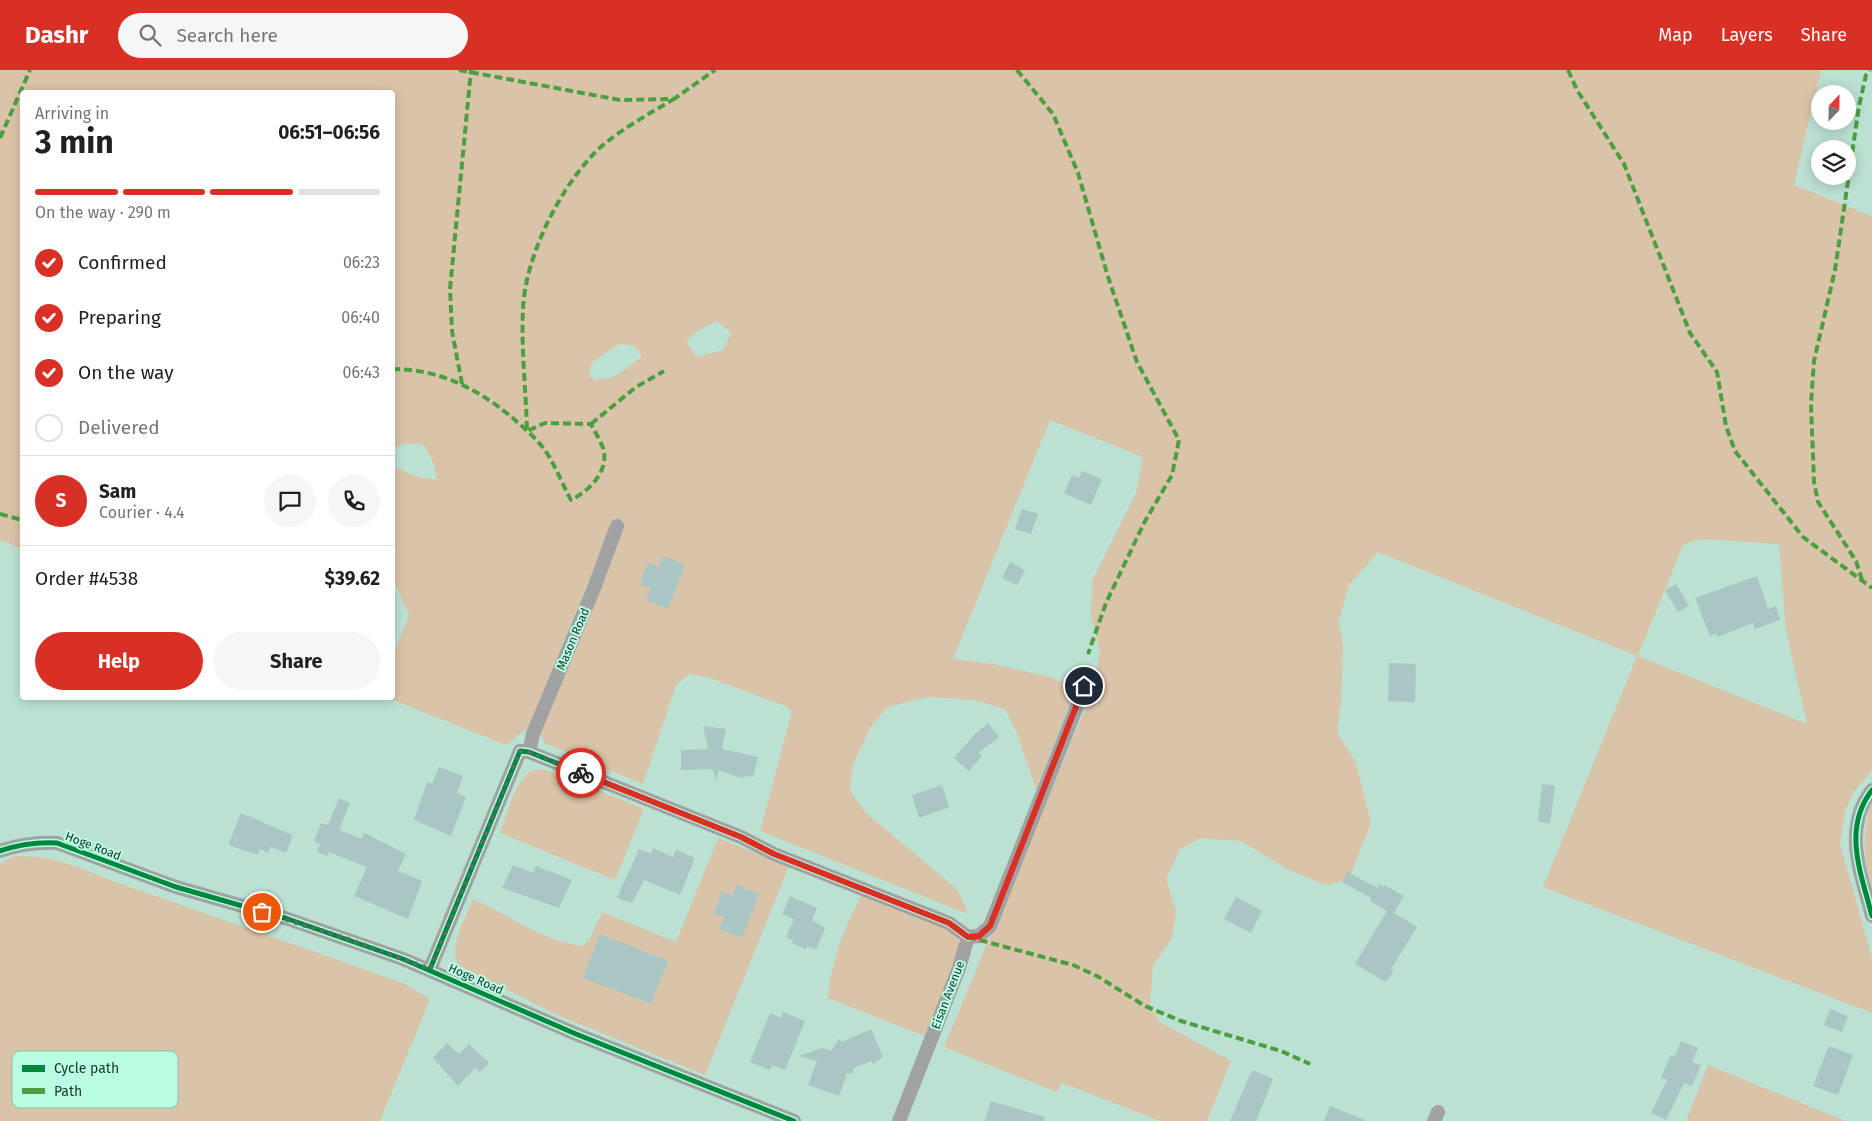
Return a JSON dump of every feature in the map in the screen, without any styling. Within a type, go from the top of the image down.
[{"type":"street","name":"Mason Road","points":[[430,969],[533,734],[594,588],[617,526]]},
{"type":"street","points":[[524,752],[741,837],[774,854],[949,923],[968,937],[979,936],[990,926],[1084,686]]},
{"type":"street","points":[[1872,790],[1863,802],[1857,817],[1855,831],[1859,865],[1872,916]]},
{"type":"street","name":"Hoge Road","points":[[0,851],[20,844],[57,842],[176,887],[288,919],[430,969],[576,1034],[794,1121]]},
{"type":"street","name":"Eisan Avenue","points":[[899,1121],[959,968],[968,937]]},
{"type":"shaded area","points":[[0,70],[1821,70],[1817,85],[1811,85],[1811,113],[1794,185],[1872,216],[1872,771],[1855,790],[1845,811],[1840,843],[1872,958],[1872,1013],[1543,887],[1637,656],[1378,552],[1349,585],[1339,620],[1343,646],[1341,701],[1337,733],[1356,762],[1371,823],[1349,879],[1326,885],[1287,869],[1241,841],[1201,838],[1180,849],[1166,879],[1176,911],[1172,938],[1153,966],[1150,1005],[1160,1022],[1231,1061],[1207,1121],[1160,1121],[1062,1083],[1057,1092],[944,1047],[1093,690],[1100,651],[1091,615],[1092,581],[1136,493],[1143,457],[1050,420],[953,659],[993,664],[1050,677],[1076,688],[1036,789],[1017,733],[1005,709],[975,700],[929,697],[887,707],[870,728],[852,767],[850,790],[865,812],[958,890],[968,914],[760,831],[792,712],[785,706],[710,678],[689,674],[676,685],[643,784],[544,743],[541,734],[613,522],[528,728],[506,745],[393,700],[395,700],[395,652],[409,615],[395,583],[395,467],[420,478],[437,479],[434,464],[424,445],[406,443],[395,447],[395,90],[20,90],[20,548],[0,540]],"holes":[[[717,321],[731,333],[723,350],[696,357],[686,341],[696,332]],[[619,344],[635,346],[642,357],[614,377],[594,380],[589,376],[591,363]],[[1699,539],[1779,544],[1786,630],[1807,724],[1638,656],[1683,545]]]},
{"type":"shaded area","points":[[536,769],[547,770],[644,809],[615,880],[500,833],[518,786],[529,772]]},
{"type":"shaded area","points":[[1872,802],[1872,889],[1867,867],[1865,835]]},
{"type":"shaded area","points":[[718,838],[789,866],[705,1075],[555,1014],[460,966],[456,959],[456,942],[473,899],[526,927],[567,943],[582,946],[589,941],[602,912],[676,942]]},
{"type":"shaded area","points":[[14,856],[41,857],[65,862],[113,881],[403,983],[430,999],[380,1121],[0,1121],[0,864]]},
{"type":"shaded area","points":[[862,895],[949,929],[957,935],[960,949],[927,1037],[828,998],[839,944]]},
{"type":"shaded area","points":[[1708,1065],[1846,1121],[1686,1121]]},
{"type":"building","points":[[1082,471],[1102,479],[1091,505],[1064,493],[1072,475],[1079,478]]},
{"type":"building","points":[[1022,509],[1038,514],[1031,534],[1015,529]]},
{"type":"building","points":[[663,556],[685,565],[668,609],[646,600],[651,588],[640,584],[648,563],[659,567]]},
{"type":"building","points":[[1010,562],[1025,570],[1017,585],[1002,578]]},
{"type":"building","points":[[1757,576],[1768,609],[1776,606],[1780,620],[1755,629],[1753,623],[1717,637],[1716,633],[1710,636],[1695,598]]},
{"type":"building","points":[[1676,584],[1689,606],[1678,612],[1665,590]]},
{"type":"building","points":[[1389,663],[1416,664],[1415,702],[1388,701]]},
{"type":"building","points":[[988,723],[999,737],[978,753],[982,756],[969,771],[954,758],[974,735]]},
{"type":"building","points":[[703,726],[726,729],[722,749],[758,757],[753,777],[746,776],[741,778],[718,770],[716,782],[713,769],[681,770],[681,750],[708,749]]},
{"type":"building","points":[[439,767],[463,776],[457,793],[466,797],[451,836],[414,820],[427,782],[432,784]]},
{"type":"building","points":[[1542,784],[1555,786],[1550,824],[1538,821]]},
{"type":"building","points":[[942,785],[949,807],[919,818],[912,795]]},
{"type":"building","points":[[339,798],[350,803],[339,830],[362,839],[364,833],[406,854],[398,871],[422,881],[408,919],[354,896],[367,867],[329,852],[328,856],[317,852],[320,844],[314,841],[321,823],[328,825]]},
{"type":"building","points":[[241,813],[293,835],[286,853],[271,847],[268,853],[260,849],[258,855],[231,846],[229,843]]},
{"type":"building","points":[[653,848],[673,857],[676,850],[695,858],[680,895],[644,880],[632,903],[617,898],[639,849],[651,854]]},
{"type":"building","points":[[513,865],[533,873],[536,866],[572,880],[559,908],[502,888]]},
{"type":"building","points":[[1347,872],[1378,888],[1379,884],[1383,887],[1384,885],[1404,896],[1394,913],[1417,927],[1391,969],[1394,970],[1386,982],[1355,964],[1387,911],[1370,901],[1371,898],[1342,882]]},
{"type":"building","points":[[736,885],[759,894],[742,938],[719,929],[724,917],[714,913],[722,892],[732,896]]},
{"type":"building","points":[[790,896],[817,908],[812,920],[825,928],[816,950],[807,946],[806,949],[792,943],[793,940],[786,937],[794,919],[782,914]]},
{"type":"building","points":[[1236,897],[1262,911],[1251,933],[1224,919]]},
{"type":"building","points":[[600,934],[668,961],[651,1004],[583,978]]},
{"type":"building","points":[[1830,1009],[1848,1016],[1842,1032],[1824,1025]]},
{"type":"building","points":[[783,1012],[805,1021],[785,1070],[772,1065],[770,1070],[750,1062],[770,1013],[781,1018]]},
{"type":"building","points":[[871,1029],[883,1057],[873,1064],[871,1061],[854,1068],[852,1074],[847,1073],[839,1096],[808,1085],[817,1061],[799,1056],[823,1048],[831,1051],[839,1039],[842,1042]]},
{"type":"building","points":[[1681,1041],[1698,1048],[1692,1062],[1701,1065],[1692,1086],[1684,1083],[1666,1120],[1651,1113],[1667,1080],[1661,1077],[1671,1055],[1675,1056]]},
{"type":"building","points":[[447,1043],[459,1054],[469,1044],[489,1063],[480,1072],[475,1068],[458,1086],[433,1058]]},
{"type":"building","points":[[1829,1046],[1853,1055],[1838,1095],[1813,1086]]},
{"type":"building","points":[[1252,1070],[1273,1079],[1256,1121],[1230,1121]]},
{"type":"building","points":[[991,1101],[1045,1117],[1044,1121],[985,1121]]},
{"type":"building","points":[[1330,1106],[1365,1120],[1365,1121],[1324,1121]]},
{"type":"marked path","points":[[21,90],[30,70]]},
{"type":"marked path","points":[[459,70],[620,100],[674,99],[715,70]]},
{"type":"marked path","points":[[462,384],[452,331],[450,289],[471,70]]},
{"type":"marked path","points":[[1017,70],[1053,114],[1078,173],[1108,277],[1137,362],[1179,440],[1172,475],[1144,523],[1106,603],[1088,654]]},
{"type":"marked path","points":[[1568,70],[1577,90],[1624,164],[1690,333],[1717,372],[1726,426],[1735,451],[1803,537],[1872,588]]},
{"type":"marked path","points":[[1862,580],[1856,561],[1818,502],[1814,482],[1811,404],[1814,361],[1835,270],[1859,106],[1866,75],[1870,70]]},
{"type":"marked path","points":[[0,138],[20,93]]},
{"type":"marked path","points":[[527,431],[523,309],[530,269],[545,228],[566,190],[590,158],[607,142],[629,126],[674,99]]},
{"type":"marked path","points":[[395,369],[426,373],[457,383],[500,408],[527,431]]},
{"type":"marked path","points":[[591,424],[636,387],[664,371]]},
{"type":"marked path","points":[[545,423],[591,424],[603,448],[604,456],[601,472],[591,486],[571,500],[552,461],[527,431],[545,423]]},
{"type":"marked path","points":[[0,514],[20,519]]},
{"type":"marked path","points":[[968,937],[1073,965],[1097,976],[1145,1006],[1181,1021],[1281,1051],[1310,1064]]},
{"type":"cycle path","points":[[430,969],[520,751],[529,752],[741,837],[774,854],[949,923],[968,937]]},
{"type":"cycle path","points":[[1872,790],[1863,805],[1858,820],[1856,836],[1859,868],[1872,916]]},
{"type":"cycle path","points":[[0,851],[28,844],[57,843],[176,887],[288,919],[403,959],[576,1034],[794,1121]]},
{"type":"way so far","points":[[262,912],[342,937],[430,969],[520,751],[529,752],[581,773]]},
{"type":"route","points":[[581,773],[741,837],[774,854],[949,923],[968,937],[979,936],[990,926],[1084,686]]}]
